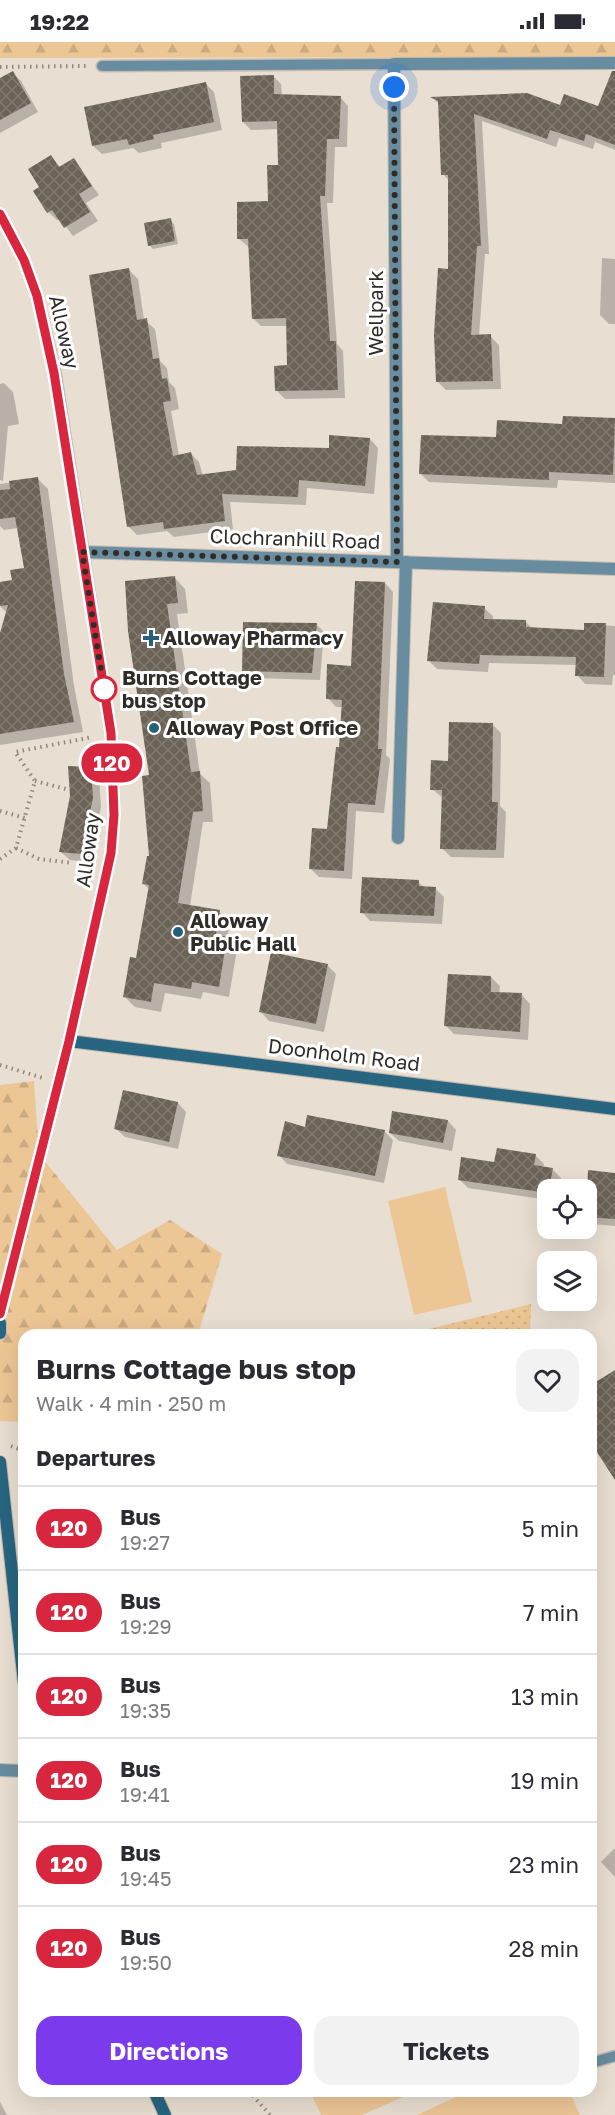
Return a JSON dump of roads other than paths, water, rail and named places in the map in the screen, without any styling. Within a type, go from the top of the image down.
[{"type":"main road","name":"Alloway","points":[[0,214],[24,260],[37,296],[54,373],[111,733],[114,815],[111,853],[69,1041],[0,1314]]},
{"type":"main road","name":"Doonholm Road","points":[[69,1041],[615,1109]]},
{"type":"main road","points":[[0,1323],[0,1333]]},
{"type":"main road","points":[[0,1462],[18,1628]]},
{"type":"main road","points":[[157,2097],[165,2115]]},
{"type":"street","points":[[394,64],[615,63]]},
{"type":"street","name":"Wellpark","points":[[394,64],[401,562],[398,838]]},
{"type":"street","name":"Clochranhill Road","points":[[82,552],[615,569]]},
{"type":"street","points":[[0,1770],[18,1771]]},
{"type":"lane","points":[[102,66],[394,64]]},
{"type":"lane","points":[[597,2061],[615,2056]]},
{"type":"place","name":"Alloway Pharmacy","points":[[151,638]]},
{"type":"place","name":"Burns Cottage bus stop","points":[[104,689]]},
{"type":"place","name":"Alloway Post Office","points":[[154,728]]},
{"type":"place","name":"Alloway Public Hall","points":[[178,932]]}]
